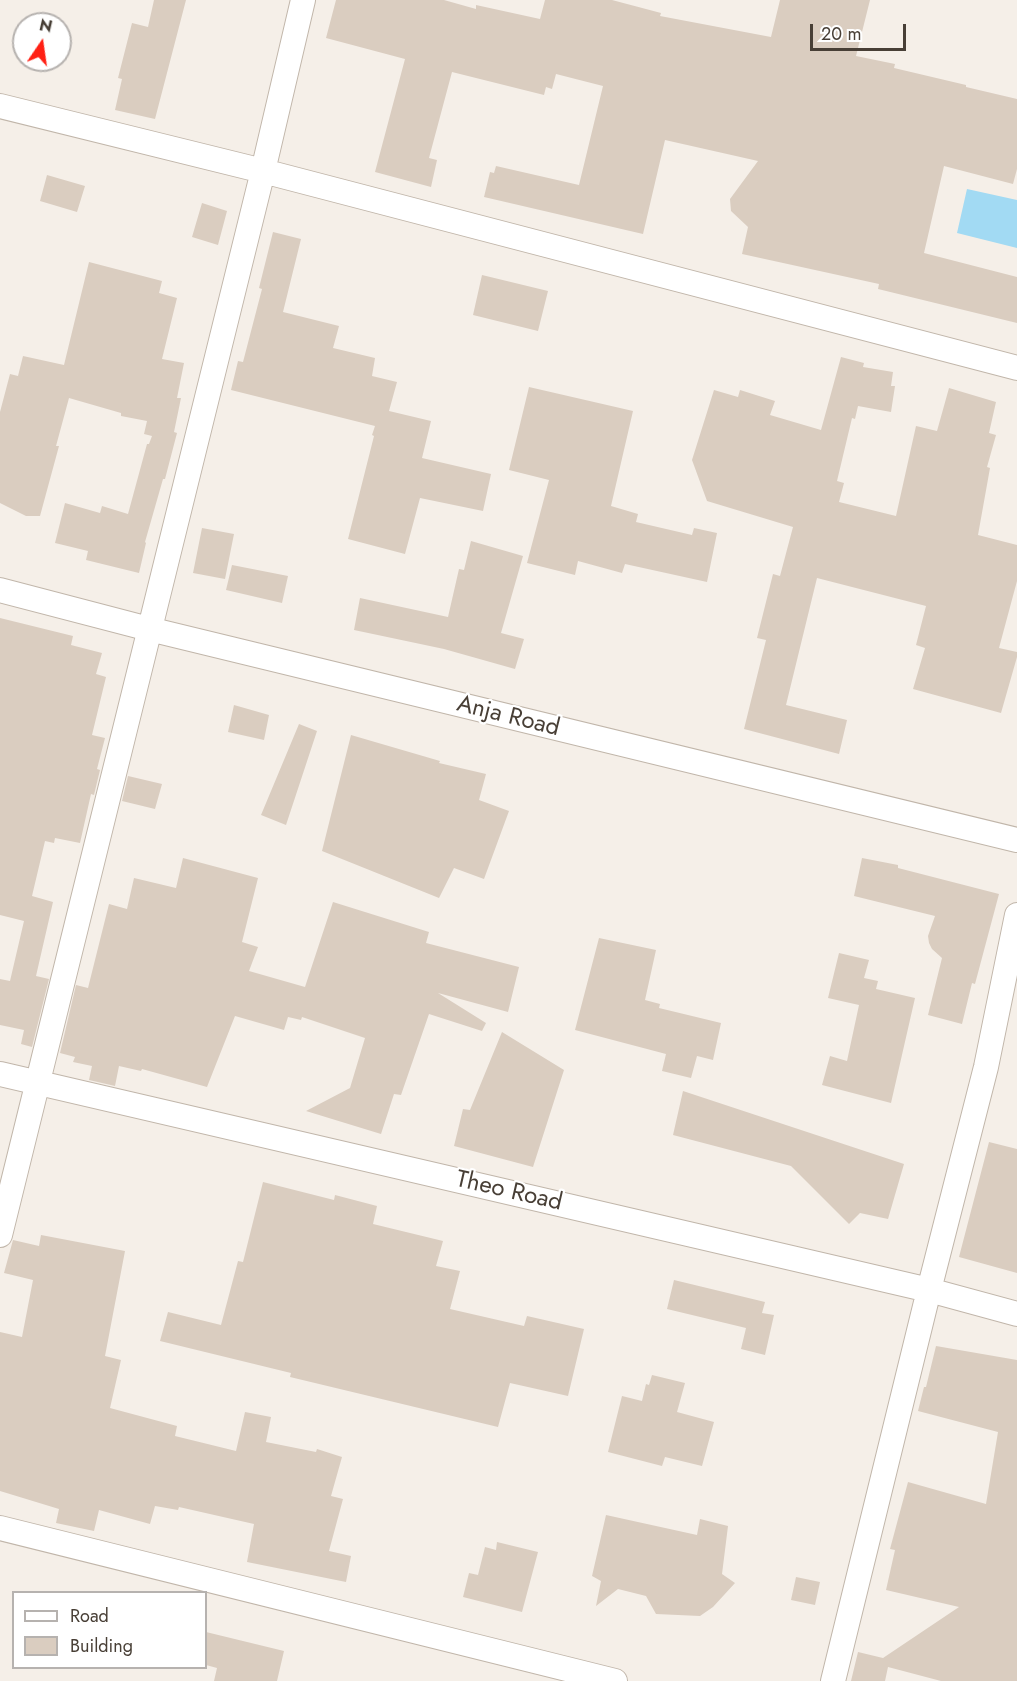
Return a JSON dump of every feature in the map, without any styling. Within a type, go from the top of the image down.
[{"type":"street","points":[[0,1235],[263,171],[303,0]]},
{"type":"street","points":[[0,106],[263,171],[1017,368]]},
{"type":"street","name":"Anja Road","points":[[0,590],[149,629],[1017,840]]},
{"type":"street","points":[[833,1681],[986,1067],[1017,915]]},
{"type":"street","name":"Theo Road","points":[[0,1074],[929,1290],[1017,1314]]},
{"type":"street","points":[[0,1528],[615,1681]]},
{"type":"water","points":[[967,189],[1017,200],[1017,248],[957,233]]},
{"type":"building","points":[[154,0],[186,0],[155,119],[115,110],[122,79],[118,78],[132,23],[148,27]]},
{"type":"building","points":[[336,0],[444,0],[476,9],[476,5],[540,19],[545,0],[612,0],[661,13],[660,16],[771,37],[780,0],[870,0],[856,56],[895,64],[894,68],[1017,99],[1017,169],[1013,184],[944,166],[924,253],[1017,277],[1017,323],[878,289],[879,284],[742,254],[748,227],[731,211],[730,199],[758,161],[665,140],[643,234],[484,197],[490,172],[494,173],[496,166],[579,185],[603,86],[556,74],[552,89],[546,87],[544,95],[452,72],[429,158],[437,160],[431,187],[375,172],[405,59],[326,38]]},
{"type":"building","points":[[47,175],[85,186],[77,212],[40,201]]},
{"type":"building","points":[[202,203],[227,211],[218,245],[192,237]]},
{"type":"building","points":[[273,232],[301,239],[283,312],[339,326],[333,348],[375,358],[372,376],[397,382],[389,411],[431,421],[422,458],[491,474],[483,511],[420,498],[405,554],[348,539],[375,426],[231,390],[238,361],[243,362],[262,289],[259,288]]},
{"type":"building","points":[[89,262],[162,281],[159,293],[177,298],[162,359],[184,363],[177,398],[181,398],[174,432],[177,433],[145,542],[139,573],[86,560],[88,551],[55,543],[65,503],[100,513],[102,506],[128,514],[147,444],[152,436],[144,434],[147,421],[121,416],[121,413],[69,398],[40,516],[26,516],[0,503],[0,412],[10,374],[18,376],[23,356],[64,365]]},
{"type":"building","points":[[482,275],[548,291],[538,331],[473,315]]},
{"type":"building","points":[[841,357],[864,363],[863,367],[893,372],[891,386],[895,386],[891,412],[858,406],[855,419],[852,418],[837,481],[844,483],[839,502],[896,516],[916,426],[937,431],[949,388],[996,402],[989,433],[996,435],[987,467],[990,468],[978,535],[1017,545],[1017,581],[999,648],[1017,652],[1017,657],[1001,713],[913,689],[925,648],[916,645],[926,606],[817,578],[786,705],[847,720],[839,754],[744,729],[766,640],[757,638],[773,574],[780,576],[793,527],[707,501],[692,460],[714,390],[738,397],[740,390],[775,401],[770,415],[821,430]]},
{"type":"building","points":[[529,387],[633,411],[611,506],[638,514],[636,522],[692,535],[694,528],[717,533],[707,582],[625,564],[622,573],[578,561],[575,575],[527,563],[549,480],[509,470]]},
{"type":"building","points":[[202,528],[234,534],[225,579],[193,573]]},
{"type":"building","points":[[471,541],[523,556],[501,633],[524,639],[515,669],[444,649],[354,630],[360,598],[448,617],[459,569],[464,570]]},
{"type":"building","points":[[232,565],[288,576],[282,603],[226,590]]},
{"type":"building","points":[[0,618],[73,636],[71,645],[102,653],[96,674],[106,677],[92,735],[105,738],[97,769],[100,770],[94,795],[91,794],[80,843],[55,838],[54,843],[45,841],[32,896],[53,902],[36,976],[49,979],[32,1047],[21,1044],[24,1030],[0,1025],[0,979],[10,981],[24,921],[0,915]]},
{"type":"building","points":[[234,705],[269,715],[264,740],[228,732]]},
{"type":"building","points":[[299,724],[317,731],[286,825],[261,815]]},
{"type":"building","points":[[351,735],[440,761],[439,763],[486,774],[479,800],[509,811],[484,879],[454,868],[439,898],[322,851]]},
{"type":"building","points":[[128,776],[162,784],[155,809],[122,801]]},
{"type":"building","points":[[183,858],[258,878],[242,942],[258,947],[249,971],[305,987],[333,902],[429,932],[426,943],[519,967],[508,1012],[438,993],[486,1023],[482,1031],[429,1014],[401,1095],[394,1094],[381,1134],[306,1111],[350,1088],[365,1038],[302,1017],[301,1020],[288,1017],[284,1030],[235,1016],[207,1087],[142,1069],[141,1071],[119,1066],[115,1086],[89,1080],[92,1066],[73,1062],[75,1057],[60,1053],[76,985],[88,988],[109,904],[127,909],[134,878],[176,888]]},
{"type":"building","points":[[862,858],[898,865],[898,868],[999,894],[962,1024],[928,1015],[942,958],[929,943],[928,936],[935,916],[854,896]]},
{"type":"building","points":[[599,938],[656,950],[645,1000],[660,1004],[659,1008],[721,1023],[713,1060],[697,1056],[691,1078],[662,1071],[666,1054],[575,1030]]},
{"type":"building","points":[[839,953],[869,960],[864,978],[878,981],[876,989],[915,998],[891,1103],[822,1085],[830,1056],[847,1061],[859,1005],[828,998]]},
{"type":"building","points":[[502,1032],[564,1070],[533,1167],[454,1146],[463,1109],[470,1110]]},
{"type":"building","points":[[683,1091],[904,1164],[888,1219],[860,1213],[849,1224],[791,1166],[673,1135]]},
{"type":"building","points":[[989,1142],[1017,1149],[1017,1273],[959,1257]]},
{"type":"building","points":[[263,1182],[334,1200],[335,1195],[377,1206],[373,1224],[443,1241],[436,1266],[460,1271],[450,1309],[524,1326],[527,1316],[584,1329],[568,1396],[510,1383],[498,1427],[290,1377],[291,1373],[160,1341],[168,1312],[221,1325],[238,1261],[243,1262]]},
{"type":"building","points":[[41,1235],[125,1251],[105,1356],[121,1360],[110,1408],[177,1426],[175,1436],[236,1451],[245,1412],[271,1417],[266,1442],[316,1452],[317,1449],[342,1457],[331,1496],[343,1499],[329,1551],[351,1556],[346,1582],[247,1562],[254,1524],[179,1507],[178,1510],[155,1506],[150,1524],[99,1510],[94,1531],[56,1523],[59,1509],[0,1491],[0,1332],[22,1337],[33,1280],[4,1273],[13,1240],[39,1246]]},
{"type":"building","points":[[674,1280],[765,1302],[762,1313],[774,1315],[765,1355],[741,1349],[746,1328],[667,1309]]},
{"type":"building","points":[[936,1346],[1017,1360],[1017,1681],[941,1681],[888,1667],[885,1681],[851,1681],[858,1652],[883,1658],[959,1607],[886,1590],[895,1550],[890,1549],[908,1482],[986,1504],[998,1432],[918,1411]]},
{"type":"building","points":[[652,1375],[685,1383],[677,1412],[714,1422],[702,1466],[665,1457],[662,1466],[608,1452],[622,1396],[642,1401],[646,1384],[649,1385]]},
{"type":"building","points":[[606,1515],[697,1535],[700,1519],[728,1526],[722,1574],[735,1583],[713,1607],[700,1616],[656,1614],[646,1596],[618,1589],[596,1606],[601,1581],[592,1576]]},
{"type":"building","points":[[497,1542],[538,1552],[522,1612],[463,1597],[469,1573],[478,1575],[485,1547],[496,1550]]},
{"type":"building","points":[[796,1577],[820,1582],[815,1605],[791,1600]]},
{"type":"building","points":[[207,1632],[284,1651],[277,1681],[214,1681],[217,1668],[207,1665]]}]
